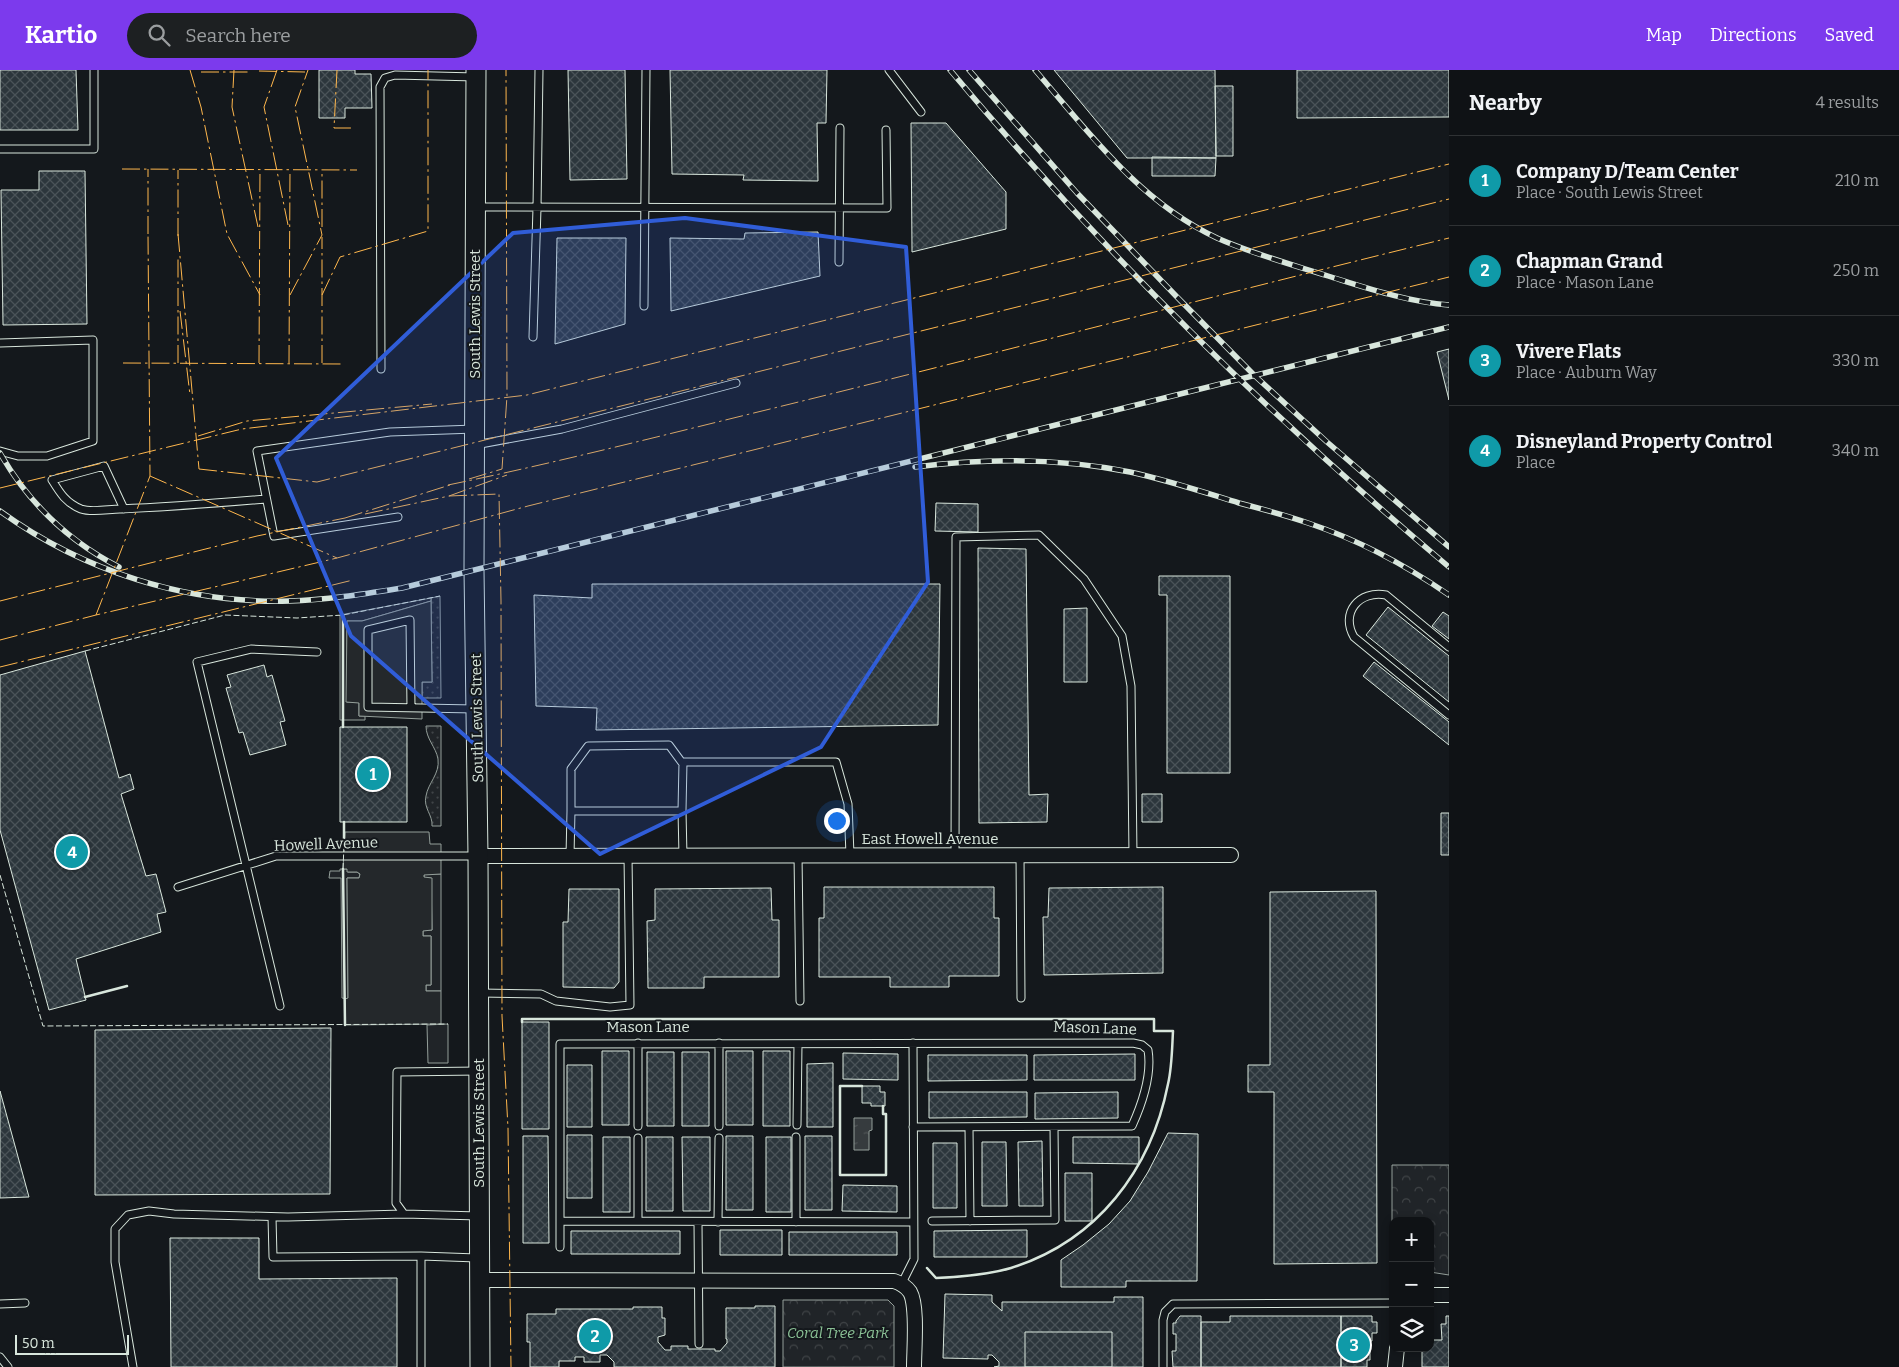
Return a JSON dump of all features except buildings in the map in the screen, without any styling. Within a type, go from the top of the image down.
[{"type":"main road","name":"South Lewis Street","points":[[476,73],[474,570],[477,709],[480,1367]]},
{"type":"street","name":"East Howell Avenue","points":[[478,856],[1231,855]]},
{"type":"street","points":[[480,1280],[894,1281],[906,1287],[914,1302],[914,1367]]},
{"type":"street","points":[[1434,1295],[1449,1295]]},
{"type":"street","points":[[1395,1367],[1397,1352]]},
{"type":"lane","points":[[0,149],[94,148],[94,70]]},
{"type":"lane","points":[[532,337],[537,208],[539,70]]},
{"type":"lane","points":[[644,306],[646,70]]},
{"type":"lane","points":[[889,70],[921,112]]},
{"type":"lane","points":[[381,369],[380,87],[385,78],[395,75],[476,73]]},
{"type":"lane","points":[[839,262],[840,128]]},
{"type":"lane","points":[[476,207],[887,208],[886,130]]},
{"type":"lane","points":[[0,343],[93,340],[93,441],[47,456],[18,456],[0,451]]},
{"type":"lane","points":[[398,517],[274,536],[257,451],[390,432],[475,437],[562,429],[736,383]]},
{"type":"lane","points":[[124,509],[104,466],[52,480],[63,498],[83,510],[124,509],[177,507],[266,498]]},
{"type":"lane","points":[[955,855],[956,536],[1039,535],[1084,579],[1122,636],[1131,686],[1133,855]]},
{"type":"lane","points":[[1449,647],[1386,595],[1377,594],[1361,598],[1350,611],[1349,629],[1354,637],[1449,715]]},
{"type":"lane","points":[[411,708],[410,620],[368,630],[368,706],[411,708],[477,709]]},
{"type":"lane","points":[[280,1006],[197,662],[251,649],[317,652]]},
{"type":"lane","points":[[570,856],[571,769],[588,746],[669,746],[683,764],[683,856]]},
{"type":"lane","points":[[683,764],[683,762],[836,762],[848,804],[850,855]]},
{"type":"lane","points":[[571,811],[682,811]]},
{"type":"lane","points":[[798,855],[800,1001]]},
{"type":"lane","points":[[1020,855],[1021,998]]},
{"type":"lane","name":"Howell Avenue","points":[[178,887],[276,856],[478,856]]},
{"type":"lane","points":[[479,993],[541,994],[556,1001],[610,1006],[630,1004],[628,856]]},
{"type":"lane","points":[[906,1287],[914,1259],[913,1043]]},
{"type":"lane","name":"Mason Lane","points":[[560,1247],[560,1044],[1132,1043],[1148,1050],[1147,1073],[1137,1114],[1132,1126],[913,1128]]},
{"type":"lane","points":[[638,1044],[638,1126]]},
{"type":"lane","points":[[719,1044],[719,1126]]},
{"type":"lane","points":[[797,1125],[798,1044]]},
{"type":"lane","points":[[404,1214],[396,1203],[397,1072],[479,1071]]},
{"type":"lane","points":[[968,1127],[970,1220]]},
{"type":"lane","points":[[932,1220],[1055,1220],[1054,1127]]},
{"type":"lane","points":[[796,1137],[796,1222]]},
{"type":"lane","points":[[638,1138],[638,1221]]},
{"type":"lane","points":[[718,1138],[718,1222]]},
{"type":"lane","points":[[133,1367],[115,1262],[115,1229],[128,1215],[149,1211],[174,1214],[272,1217],[404,1214],[480,1216]]},
{"type":"lane","points":[[272,1217],[273,1257],[421,1256],[480,1258]]},
{"type":"lane","points":[[560,1221],[913,1222]]},
{"type":"lane","points":[[698,1222],[699,1344]]},
{"type":"lane","points":[[421,1256],[421,1367]]},
{"type":"lane","points":[[0,1304],[25,1303]]},
{"type":"lane","points":[[1162,1367],[1162,1320],[1165,1312],[1173,1304],[1389,1303]]},
{"type":"lane","points":[[0,1357],[8,1367]]},
{"type":"highlighted area","points":[[685,218],[906,247],[928,582],[821,747],[600,854],[351,636],[276,458],[513,233]]},
{"type":"green space","points":[[440,596],[441,698],[422,698],[422,682],[432,682],[431,598]]},
{"type":"green space","points":[[431,598],[431,601],[362,621],[347,621],[347,702],[359,702],[359,716],[365,716],[365,720],[340,720],[340,615]]},
{"type":"green space","points":[[426,726],[441,726],[441,826],[432,826],[425,800],[427,791],[436,774],[438,764],[437,755],[426,731]]},
{"type":"green space","points":[[340,869],[347,869],[348,872],[360,874],[359,878],[347,878],[348,999],[342,998],[341,878],[329,878],[330,871],[340,871]]},
{"type":"green space","points":[[424,874],[441,874],[441,991],[426,991],[426,985],[431,985],[431,936],[423,936],[423,930],[432,930],[431,878],[424,878]]},
{"type":"green space","points":[[448,1024],[448,1063],[428,1063],[427,1025]]},
{"type":"green space","points":[[1392,1165],[1449,1165],[1449,1275],[1434,1273],[1434,1217],[1392,1217]]},
{"type":"green space","name":"Coral Tree Park","points":[[783,1300],[888,1300],[894,1306],[894,1367],[783,1367]]},
{"type":"shaded area","points":[[431,601],[432,682],[422,682],[422,719],[359,716],[359,703],[346,702],[347,621],[362,621]]},
{"type":"shaded area","points":[[345,832],[429,832],[430,844],[441,844],[441,874],[424,875],[424,877],[432,878],[432,930],[423,931],[423,936],[431,936],[431,985],[426,985],[426,991],[441,991],[441,1024],[345,1025],[345,999],[348,998],[347,878],[359,878],[360,874],[357,872],[347,872],[347,869],[343,869]]},
{"type":"water","points":[[854,1118],[872,1118],[872,1130],[869,1131],[869,1150],[854,1150]]},
{"type":"railway","points":[[950,70],[1066,202],[1189,329],[1316,451],[1449,567]]},
{"type":"railway","points":[[969,70],[1077,193],[1255,376],[1327,442],[1449,547]]},
{"type":"railway","points":[[1035,70],[1117,164],[1140,186],[1189,223],[1231,244],[1286,263],[1388,294],[1418,301],[1449,305]]},
{"type":"railway","points":[[0,511],[66,551],[101,567],[137,580],[174,590],[212,597],[250,600],[289,601],[346,596],[402,588],[1449,327]]},
{"type":"railway","points":[[0,453],[23,488],[51,519],[83,545],[119,567]]},
{"type":"railway","points":[[915,467],[968,462],[1022,461],[1104,467],[1144,475],[1326,529],[1381,554],[1449,595]]},
{"type":"fence","points":[[85,651],[225,615],[297,618],[343,615],[440,596]]},
{"type":"fence","points":[[343,869],[344,845]]},
{"type":"fence","points":[[0,875],[43,1026],[448,1024]]},
{"type":"wall","points":[[343,615],[343,727]]},
{"type":"wall","points":[[344,822],[344,845]]},
{"type":"wall","points":[[343,869],[345,1025]]},
{"type":"wall","points":[[85,997],[127,986]]},
{"type":"wall","points":[[522,1022],[522,1019],[1154,1019],[1154,1031],[1173,1031],[1168,1084],[1160,1115],[1148,1145],[1134,1173],[1094,1221],[1069,1240],[1042,1256],[1011,1268],[974,1275],[936,1278],[927,1268]]},
{"type":"wall","points":[[862,1086],[840,1086],[840,1175],[886,1175],[886,1114],[883,1114],[883,1106]]},
{"type":"power","points":[[190,70],[201,107],[227,234],[260,295]]},
{"type":"power","points":[[234,70],[232,107],[258,227]]},
{"type":"power","points":[[277,70],[264,107],[288,225]]},
{"type":"power","points":[[290,295],[322,235],[295,107],[308,70]]},
{"type":"power","points":[[337,70],[334,128],[353,128]]},
{"type":"power","points":[[322,295],[340,257],[428,231],[428,70]]},
{"type":"power","points":[[469,479],[502,469],[507,396],[506,70]]},
{"type":"power","points":[[259,71],[305,72]]},
{"type":"power","points":[[201,72],[249,72]]},
{"type":"power","points":[[0,488],[242,429],[527,395],[1449,164]]},
{"type":"power","points":[[122,169],[357,170]]},
{"type":"power","points":[[148,169],[148,234]]},
{"type":"power","points":[[178,170],[178,236]]},
{"type":"power","points":[[259,363],[260,170]]},
{"type":"power","points":[[289,363],[290,170]]},
{"type":"power","points":[[322,170],[322,227]]},
{"type":"power","points":[[199,469],[317,482],[1449,199]]},
{"type":"power","points":[[96,615],[150,476],[148,234]]},
{"type":"power","points":[[178,234],[199,469]]},
{"type":"power","points":[[322,237],[322,363]]},
{"type":"power","points":[[448,485],[687,430],[1449,238]]},
{"type":"power","points":[[178,258],[178,363]]},
{"type":"power","points":[[0,640],[96,615],[337,558],[528,506],[1449,277]]},
{"type":"power","points":[[180,311],[190,395]]},
{"type":"power","points":[[123,363],[342,364]]},
{"type":"power","points":[[198,436],[247,421],[432,404]]},
{"type":"power","points":[[365,514],[449,496],[507,475]]},
{"type":"power","points":[[150,476],[337,558]]},
{"type":"power","points":[[345,518],[450,485]]},
{"type":"power","points":[[449,496],[499,494],[502,1016],[508,1128],[511,1367]]},
{"type":"power","points":[[0,601],[257,536],[345,518]]},
{"type":"power","points":[[0,667],[353,580]]},
{"type":"place","name":"Company D/Team Center","points":[[373,774]]},
{"type":"place","name":"Disneyland Property Control","points":[[72,852]]},
{"type":"place","name":"Chapman Grand","points":[[595,1336]]},
{"type":"place","name":"Vivere Flats","points":[[1354,1345]]}]
